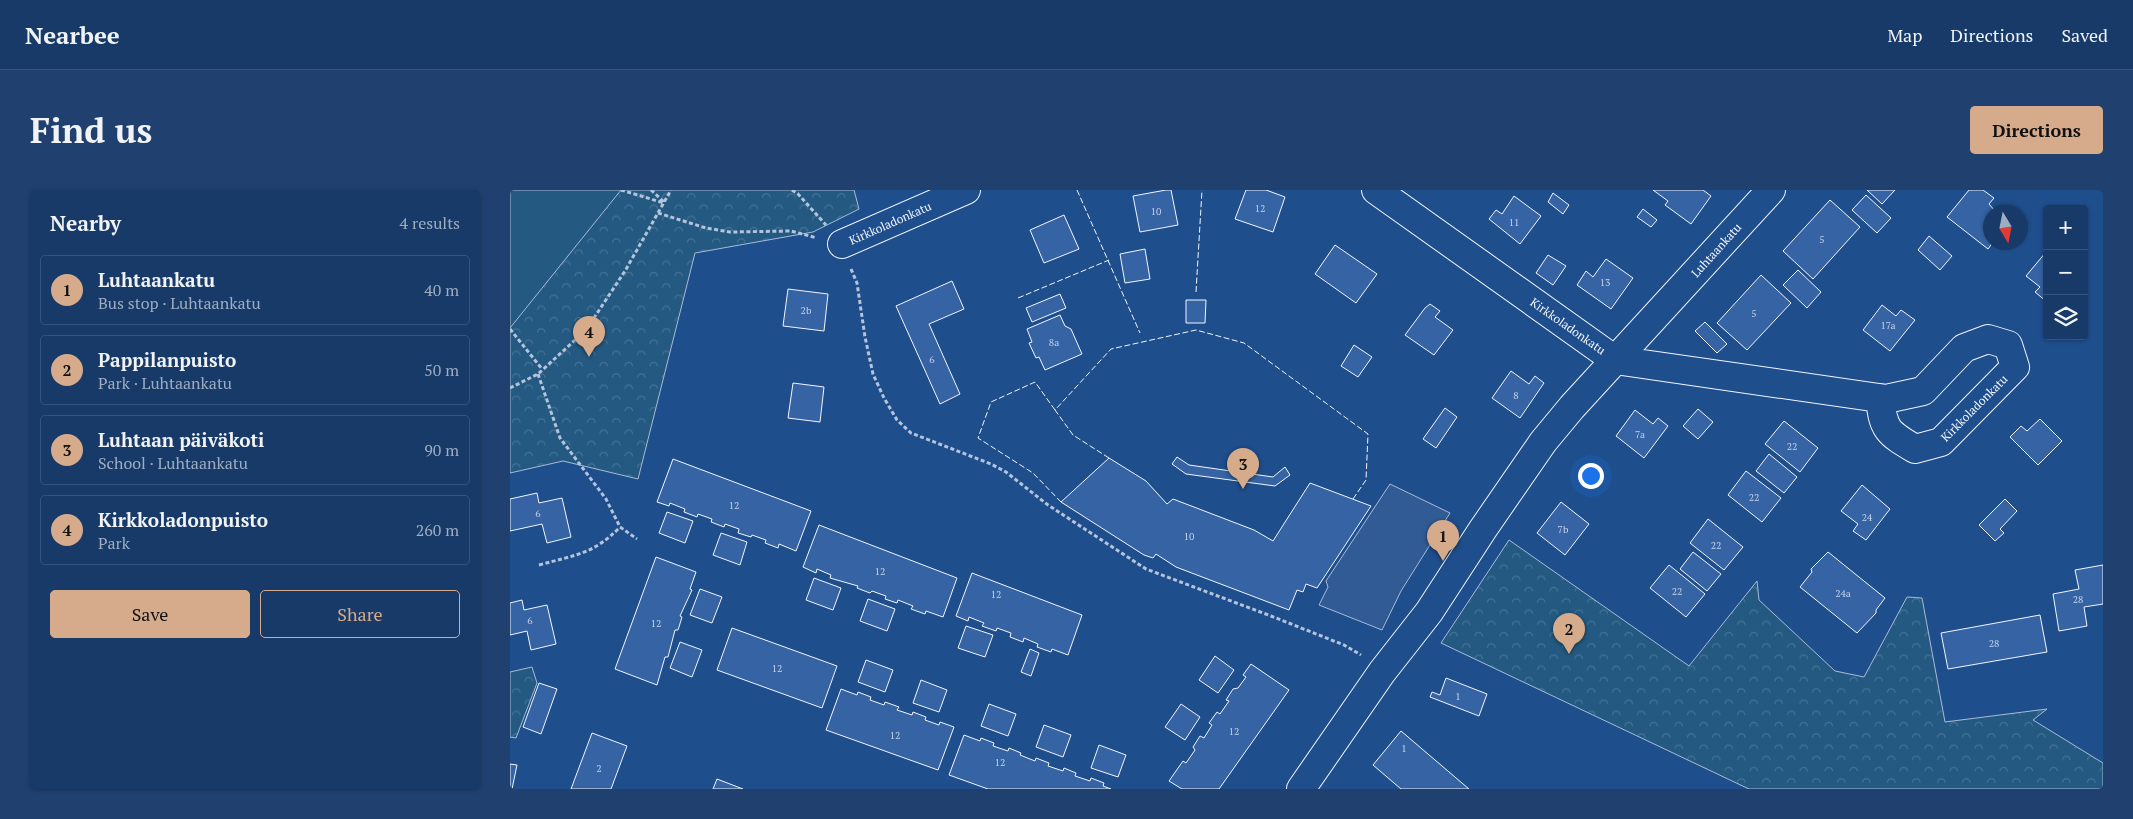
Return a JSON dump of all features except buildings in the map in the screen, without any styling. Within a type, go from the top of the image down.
[{"type":"street","name":"Kirkkoladonkatu","points":[[842,244],[966,190]]},
{"type":"street","name":"Kirkkoladonkatu","points":[[1376,190],[1615,360],[1880,398],[1886,399],[1923,391],[1964,348],[1988,339],[2008,345],[2015,367],[1941,442],[1915,449],[1894,437],[1882,420],[1880,398]]},
{"type":"street","name":"Luhtaankatu","points":[[1302,789],[1382,672],[1429,612],[1483,528],[1543,442],[1615,360],[1771,190]]},
{"type":"path","points":[[621,190],[664,203]]},
{"type":"path","points":[[651,190],[664,203]]},
{"type":"path","points":[[510,388],[538,374],[561,355],[586,330],[626,271],[671,190]]},
{"type":"path","points":[[792,190],[798,194],[842,244],[857,283],[873,374],[897,420],[911,432],[991,464],[1006,472],[1048,505],[1146,569],[1335,642],[1365,657]]},
{"type":"path","points":[[658,213],[706,228],[730,232],[791,231],[842,244]]},
{"type":"path","points":[[510,329],[542,369]]},
{"type":"path","points":[[538,374],[560,438],[606,499],[620,527],[637,539]]},
{"type":"path","points":[[539,565],[586,552],[605,542],[620,527]]},
{"type":"green space","points":[[510,190],[854,190],[859,209],[813,232],[695,253],[638,479],[563,461],[510,473]]},
{"type":"green space","points":[[510,190],[621,190],[510,328]]},
{"type":"green space","points":[[1509,540],[1689,666],[1757,581],[1759,600],[1835,671],[1864,677],[1907,597],[1922,598],[1945,722],[2047,709],[2033,720],[2103,763],[2103,789],[1749,789],[1441,643]]},
{"type":"green space","points":[[532,667],[537,683],[516,738],[510,737],[510,672]]},
{"type":"shaded area","points":[[1390,484],[1450,513],[1401,591],[1382,630],[1319,605],[1328,587],[1326,581]]},
{"type":"fence","points":[[1077,190],[1140,333]]},
{"type":"fence","points":[[1196,292],[1202,190]]},
{"type":"fence","points":[[1018,298],[1109,260]]},
{"type":"fence","points":[[1109,458],[1073,435],[1055,410],[1111,349],[1196,330],[1244,343],[1368,434],[1366,480],[1353,499]]},
{"type":"fence","points":[[1055,410],[1035,382],[991,402],[978,438],[1033,473],[1061,502]]},
{"type":"place","name":"Kirkkoladonpuisto","points":[[589,357]]},
{"type":"place","name":"Luhtaan päiväkoti","points":[[1243,489]]},
{"type":"place","name":"Luhtaankatu","points":[[1443,561]]},
{"type":"place","name":"Pappilanpuisto","points":[[1569,654]]}]
